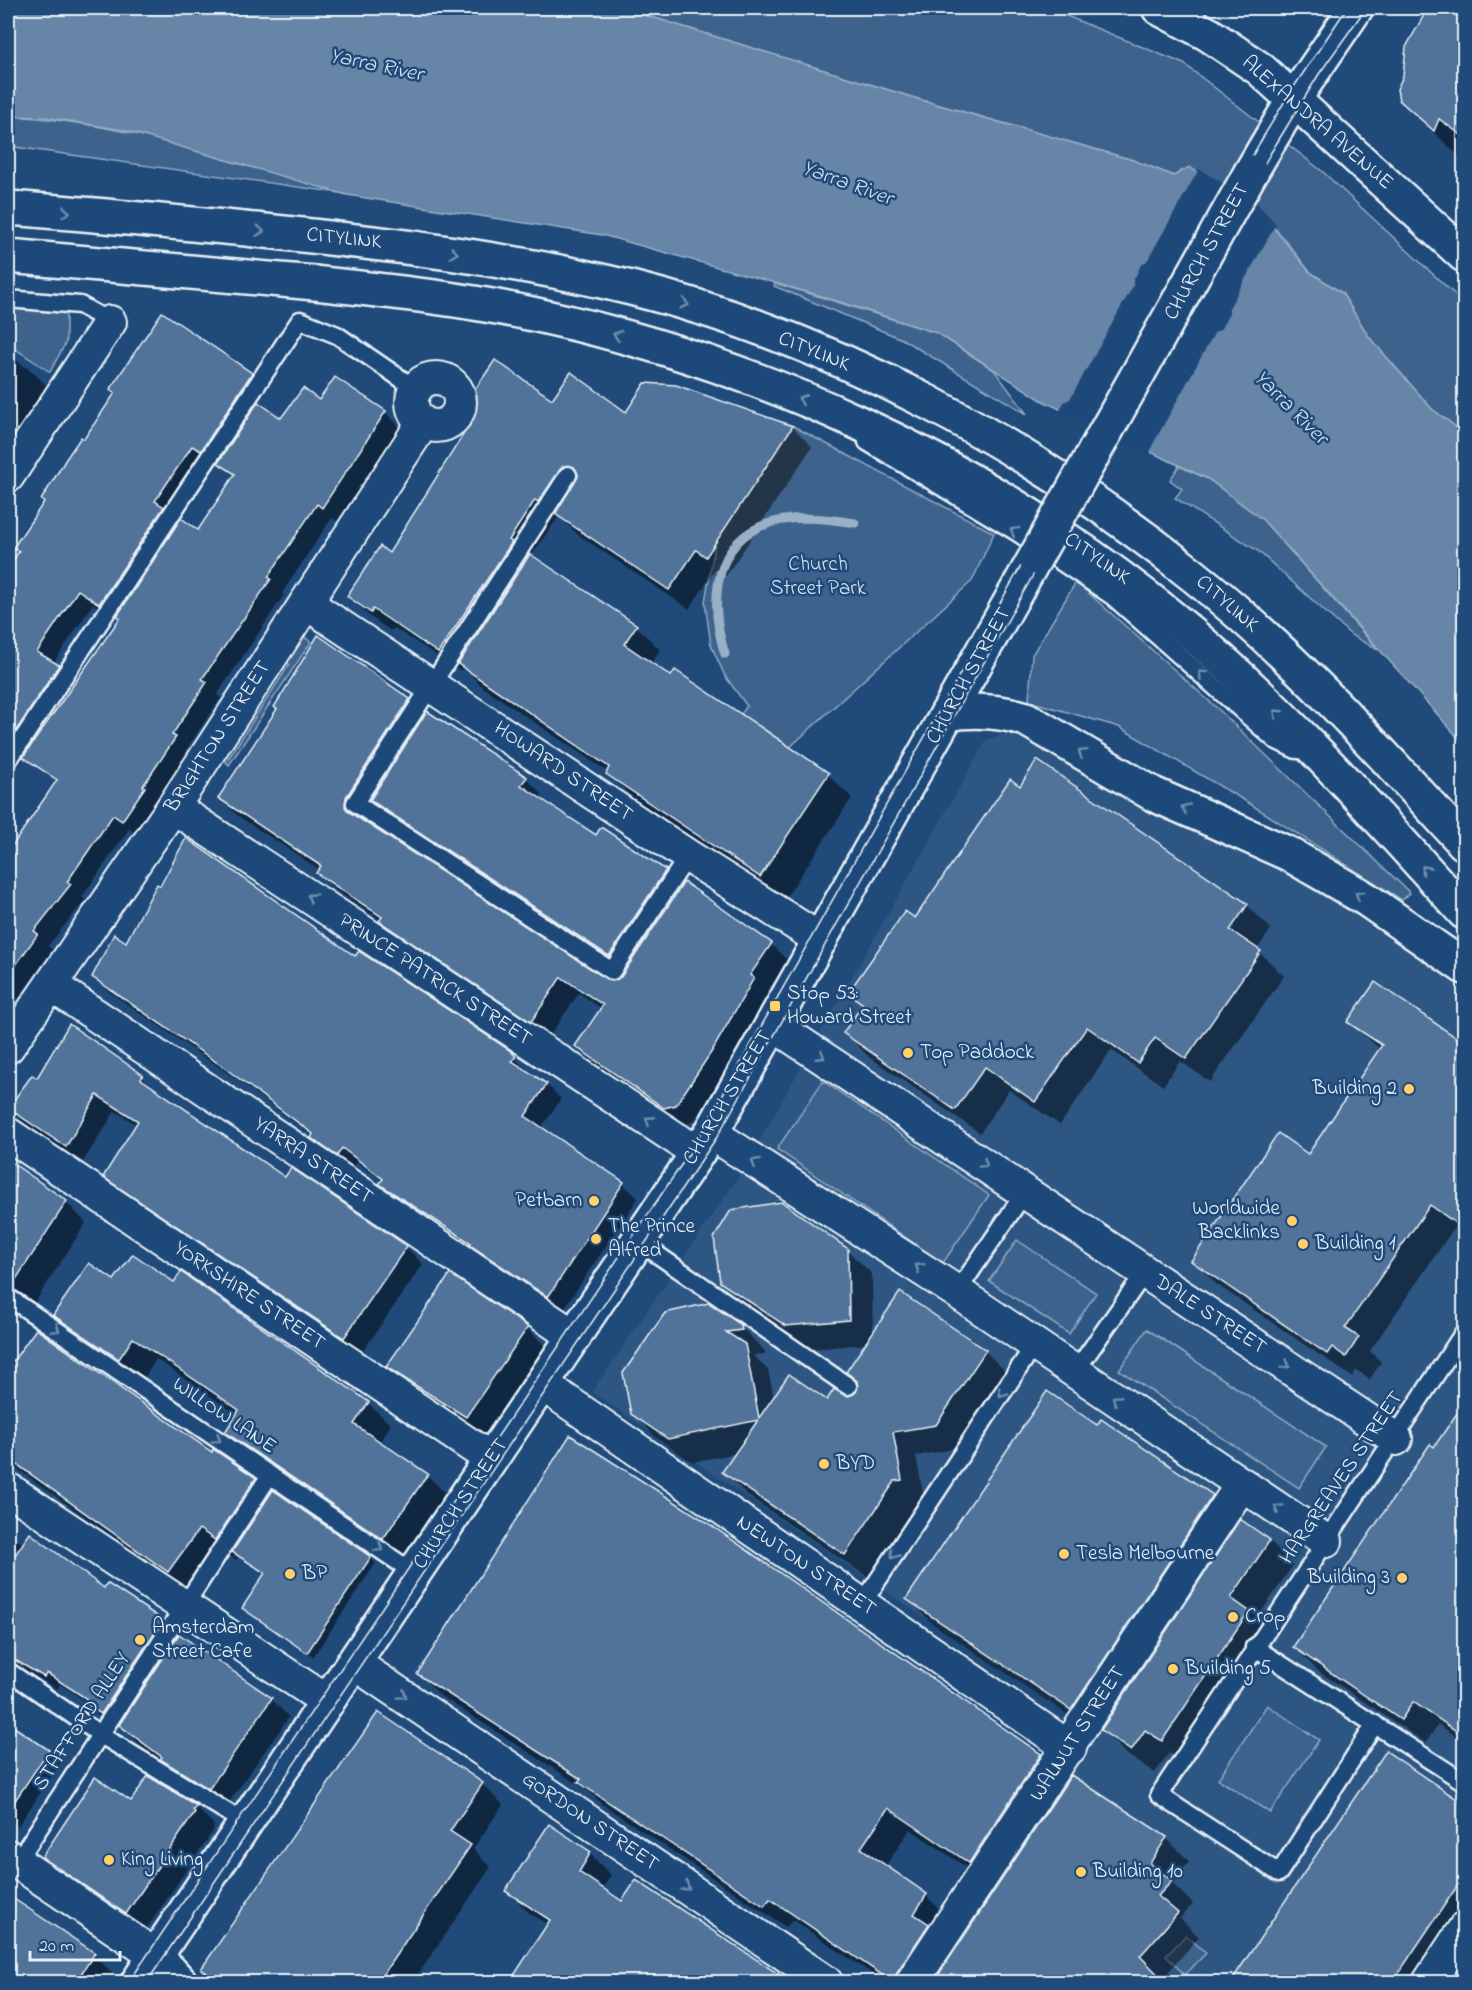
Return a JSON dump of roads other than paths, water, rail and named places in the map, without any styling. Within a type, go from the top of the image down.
[{"type":"main road","name":"ALEXANDRA AVENUE","points":[[1159,8],[1227,46],[1260,69],[1464,255]]},
{"type":"main road","name":"CHURCH STREET","points":[[138,1983],[704,1143],[821,940],[1255,166],[1294,99],[1356,8]]},
{"type":"main road","name":"CITYLINK","points":[[8,208],[289,234],[500,259],[633,288],[761,330],[828,356],[905,391],[1014,451],[1148,540],[1222,599],[1297,666],[1464,843]]},
{"type":"main road","points":[[8,256],[267,278],[408,293],[483,305],[597,329],[670,350],[729,370],[840,414],[965,477],[1095,559],[1148,598],[1317,750],[1464,912]]},
{"type":"main road","points":[[947,714],[1004,712],[1026,719],[1139,787],[1289,854],[1366,899],[1464,967]]},
{"type":"main road","points":[[156,1956],[180,1983]]},
{"type":"street","points":[[8,476],[110,322]]},
{"type":"street","points":[[428,379],[443,380],[456,389],[459,397],[458,412],[453,419],[439,426],[423,423],[417,418],[411,404],[416,389],[428,379]]},
{"type":"street","name":"BRIGHTON STREET","points":[[8,1047],[173,807],[423,423]]},
{"type":"street","name":"HOWARD STREET","points":[[306,603],[688,856],[821,940]]},
{"type":"street","name":"PRINCE PATRICK STREET","points":[[173,807],[704,1143]]},
{"type":"street","name":"YARRA STREET","points":[[51,986],[574,1337]]},
{"type":"street","name":"DALE STREET","points":[[772,1024],[1396,1438]]},
{"type":"street","name":"YORKSHIRE STREET","points":[[8,1134],[491,1459]]},
{"type":"street","points":[[704,1143],[957,1292],[1326,1541]]},
{"type":"street","name":"NEWTON STREET","points":[[542,1384],[1070,1748]]},
{"type":"street","name":"WALNUT STREET","points":[[912,1983],[1070,1748],[1242,1484]]},
{"type":"street","points":[[8,1489],[328,1702]]},
{"type":"street","name":"GORDON STREET","points":[[354,1663],[826,1983]]},
{"type":"street","points":[[12,1859],[156,1956]]},
{"type":"street","points":[[1428,1983],[1464,1929]]},
{"type":"lane","points":[[8,299],[80,305],[110,322]]},
{"type":"lane","points":[[8,761],[300,320],[338,335],[416,389]]},
{"type":"lane","points":[[568,475],[355,803],[612,970],[688,856]]},
{"type":"lane","points":[[957,1292],[1024,1192]]},
{"type":"lane","points":[[639,1242],[848,1386]]},
{"type":"lane","points":[[1075,1372],[1145,1272]]},
{"type":"lane","name":"WILLOW LANE","points":[[8,1297],[414,1573]]},
{"type":"lane","name":"HARGREAVES STREET","points":[[1375,1724],[1279,1872],[1159,1795],[1254,1647],[1396,1438],[1464,1332]]},
{"type":"lane","points":[[862,1604],[1035,1344]]},
{"type":"lane","name":"STAFFORD ALLEY","points":[[12,1859],[102,1735],[270,1475]]},
{"type":"lane","points":[[1254,1647],[1464,1782]]},
{"type":"lane","points":[[8,1671],[102,1735],[245,1823]]},
{"type":"water","name":"Yarra River","points":[[8,8],[613,8],[655,18],[918,99],[1133,160],[1174,176],[1189,167],[1254,204],[1310,272],[1342,293],[1369,337],[1432,409],[1460,430],[1457,438],[1464,444],[1464,744],[1262,519],[1208,479],[1043,401],[937,333],[818,295],[602,235],[347,195],[123,130],[44,117],[8,116]]},
{"type":"waterway","points":[[725,654],[718,619],[718,583],[731,550],[743,537],[759,527],[782,520],[819,519],[855,523]]},
{"type":"tram line","points":[[129,1982],[692,1149],[1259,144],[1289,94],[1347,8]]},
{"type":"tram line","points":[[147,1982],[717,1137],[1270,154],[1319,74],[1366,8]]},
{"type":"place","name":"Stop 53: Howard Street","points":[[775,1006]]},
{"type":"place","name":"Top Paddock","points":[[908,1053]]},
{"type":"place","name":"Building 2","points":[[1409,1089]]},
{"type":"place","name":"Petbarn","points":[[594,1201]]},
{"type":"place","name":"Worldwide Backlinks","points":[[1292,1221]]},
{"type":"place","name":"The Prince Alfred","points":[[596,1239]]},
{"type":"place","name":"Building 1","points":[[1303,1244]]},
{"type":"place","name":"BYD","points":[[824,1464]]},
{"type":"place","name":"Tesla Melbourne","points":[[1064,1554]]},
{"type":"place","name":"BP","points":[[290,1574]]},
{"type":"place","name":"Building 3","points":[[1402,1578]]},
{"type":"place","name":"Crop","points":[[1233,1617]]},
{"type":"place","name":"Amsterdam Street Cafe","points":[[140,1640]]},
{"type":"place","name":"Building 5","points":[[1173,1669]]},
{"type":"place","name":"King Living","points":[[109,1860]]},
{"type":"place","name":"Building 10","points":[[1081,1872]]},
{"type":"park label","name":"Church Street Park","points":[[818,577]]}]
